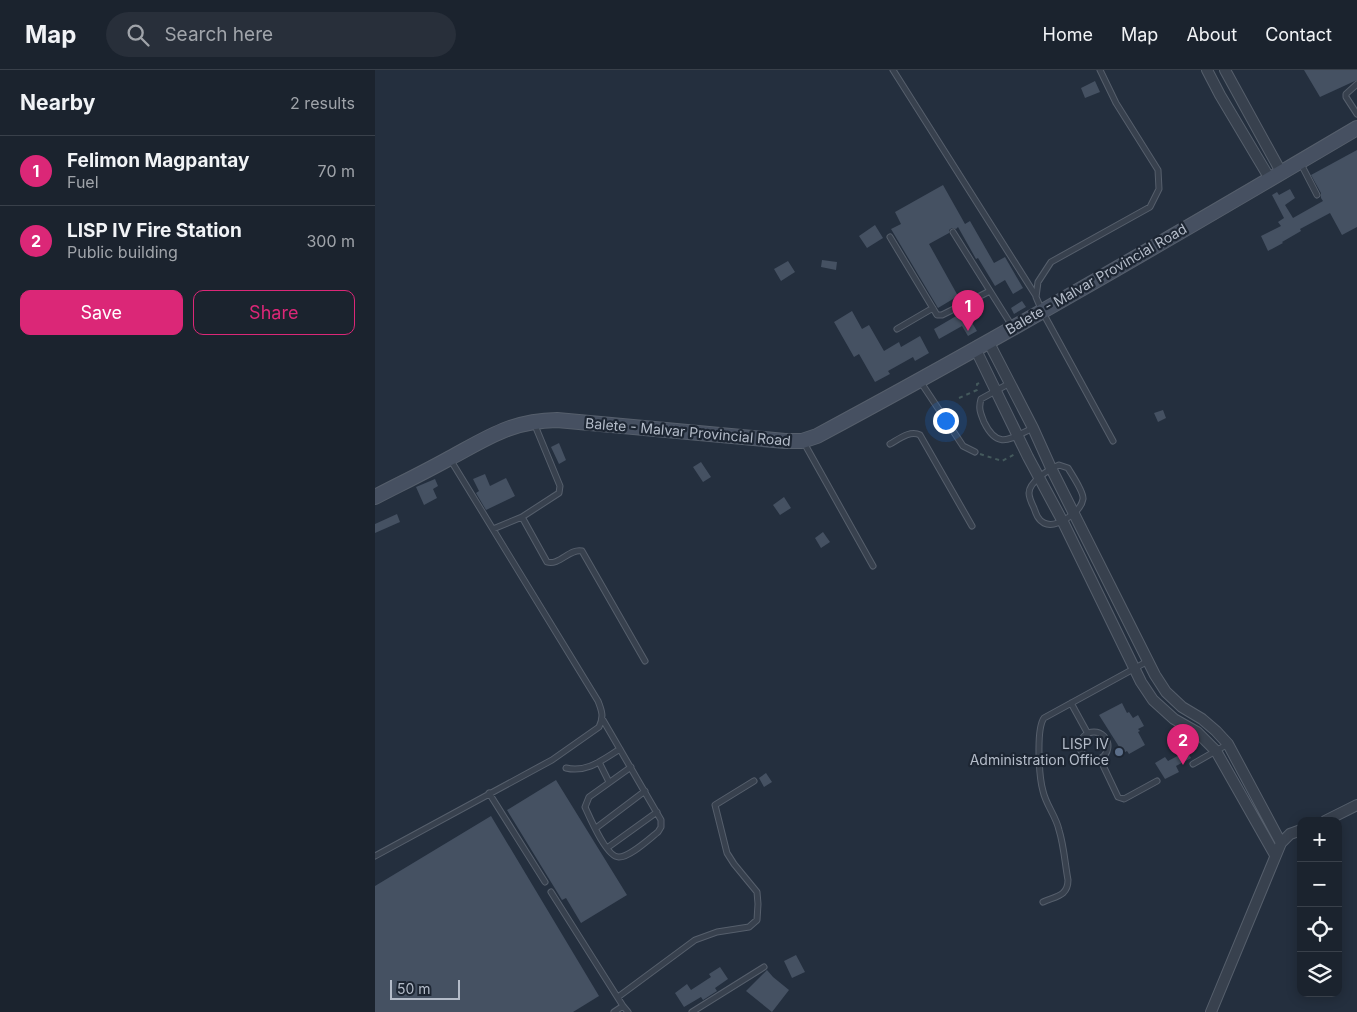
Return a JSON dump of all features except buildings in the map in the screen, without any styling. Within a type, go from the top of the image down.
[{"type":"main road","name":"Balete - Malvar Provincial Road","points":[[375,497],[488,436],[508,428],[533,422],[557,420],[785,441],[802,441],[817,436],[1042,311],[1357,128]]},
{"type":"street","points":[[1207,70],[1220,95],[1276,175]]},
{"type":"street","points":[[1225,70],[1276,175]]},
{"type":"street","points":[[988,341],[1147,660],[1166,692],[1182,707],[1209,725],[1228,744],[1281,843]]},
{"type":"street","points":[[975,348],[1024,449],[1063,522],[1134,669],[1153,700],[1175,719],[1197,732],[1216,751],[1275,855]]},
{"type":"street","points":[[1333,817],[1357,805]]},
{"type":"street","points":[[1211,1012],[1275,855],[1281,843],[1290,834],[1297,831]]},
{"type":"lane","points":[[893,70],[1036,296],[1042,311],[1113,441]]},
{"type":"lane","points":[[1036,296],[1038,282],[1051,262],[1150,206],[1159,189],[1158,170],[1116,103],[1100,70]]},
{"type":"lane","points":[[1357,84],[1346,94],[1346,97],[1357,114]]},
{"type":"lane","points":[[1299,162],[1317,195]]},
{"type":"lane","points":[[953,232],[1012,327]]},
{"type":"lane","points":[[890,237],[937,315],[942,315],[990,291]]},
{"type":"lane","points":[[897,329],[933,308]]},
{"type":"lane","points":[[919,381],[963,446],[975,452]]},
{"type":"lane","points":[[1010,382],[981,399],[979,405],[980,412],[990,434],[1004,440],[1033,428]]},
{"type":"lane","points":[[493,529],[522,517],[559,493],[561,489],[533,422]]},
{"type":"lane","points":[[890,444],[911,434],[916,433],[920,435],[972,526]]},
{"type":"lane","points":[[802,441],[873,566]]},
{"type":"lane","points":[[450,458],[598,701],[603,720],[631,767],[645,791],[661,820],[661,827],[658,832],[627,855],[618,858],[613,856],[607,848],[585,807],[589,797],[631,767]]},
{"type":"lane","points":[[1059,465],[1069,468],[1083,500],[1074,513],[1063,522],[1052,525],[1042,523],[1038,519],[1029,494],[1032,484],[1051,468],[1059,465]]},
{"type":"lane","points":[[522,517],[547,562],[554,562],[577,550],[582,551],[645,661]]},
{"type":"lane","points":[[1043,902],[1065,893],[1068,887],[1068,880],[1057,820],[1043,791],[1040,724],[1044,718],[1147,660]]},
{"type":"lane","points":[[1071,704],[1088,734]]},
{"type":"lane","points":[[375,856],[552,760],[599,727],[603,720]]},
{"type":"lane","points":[[1099,733],[1107,741],[1107,751],[1100,759],[1089,759],[1081,752],[1081,741],[1088,734],[1099,733]]},
{"type":"lane","points":[[1193,764],[1228,744]]},
{"type":"lane","points":[[566,768],[583,770],[620,749]]},
{"type":"lane","points":[[1100,759],[1118,797],[1124,799],[1157,781]]},
{"type":"lane","points":[[599,762],[609,782]]},
{"type":"lane","points":[[618,997],[695,940],[717,932],[749,927],[757,920],[757,892],[727,853],[715,805],[754,781]]},
{"type":"lane","points":[[595,828],[645,791]]},
{"type":"lane","points":[[489,794],[545,882]]},
{"type":"lane","points":[[607,848],[657,812]]},
{"type":"lane","points":[[551,892],[628,1012]]},
{"type":"lane","points":[[692,1012],[764,967]]},
{"type":"lane","points":[[614,1012],[623,1006]]},
{"type":"path","points":[[975,452],[1002,461],[1024,449]]},
{"type":"place","name":"Felimon Magpantay","points":[[968,331]]},
{"type":"place","name":"LISP IV Administration Office","points":[[1119,752]]},
{"type":"place","name":"LISP IV Fire Station","points":[[1183,765]]}]
